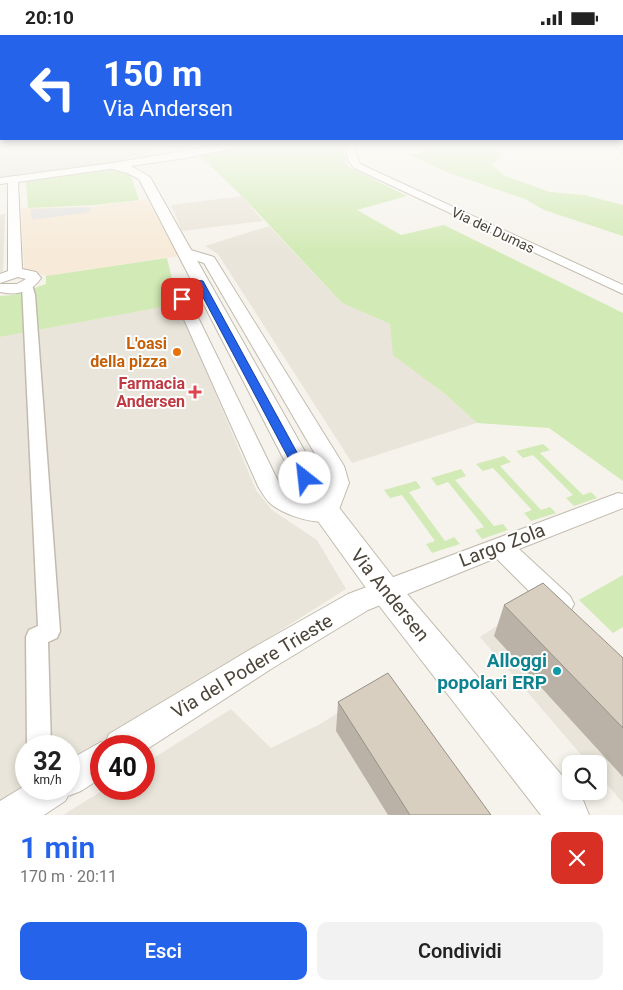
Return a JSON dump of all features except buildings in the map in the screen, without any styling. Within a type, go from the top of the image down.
[{"type":"street","points":[[13,180],[21,279],[30,313],[49,631],[37,637],[39,735]]},
{"type":"street","name":"Via Andersen","points":[[146,180],[298,465],[327,514],[385,590],[568,815]]},
{"type":"street","name":"Via dei Dumas","points":[[387,180],[623,290]]},
{"type":"street","points":[[184,252],[209,261],[333,466],[338,483],[327,514]]},
{"type":"street","points":[[0,279],[21,279]]},
{"type":"street","points":[[0,288],[14,289],[21,279]]},
{"type":"street","name":"Largo Zola","points":[[385,590],[618,501]]},
{"type":"street","points":[[498,546],[575,618]]},
{"type":"street","name":"Via del Podere Trieste","points":[[139,735],[358,602],[385,590]]},
{"type":"street","points":[[11,815],[35,800]]},
{"type":"shaded area","points":[[242,196],[263,221],[182,231],[171,205]]},
{"type":"shaded area","points":[[147,199],[178,256],[46,276],[24,269],[21,208],[90,207]]},
{"type":"shaded area","points":[[90,207],[91,212],[32,220],[30,209]]},
{"type":"shaded area","points":[[5,214],[3,271],[0,273],[0,215]]},
{"type":"shaded area","points":[[269,226],[342,303],[390,324],[444,393],[477,423],[352,463],[218,254],[205,246]]},
{"type":"shaded area","points":[[178,304],[256,490],[272,510],[317,540],[346,589],[115,735],[90,735],[90,751],[80,757],[80,735],[15,735],[15,797],[0,806],[0,337]]},
{"type":"shaded area","name":"Alloggi popolari ERP","points":[[531,604],[623,695],[623,803],[607,784],[607,755],[581,755],[480,637]]},
{"type":"shaded area","points":[[383,685],[474,815],[63,815],[90,798],[90,800],[155,800],[155,757],[231,709],[271,748],[320,724]]},
{"type":"green space","points":[[132,180],[139,200],[95,205],[28,208],[26,182]]},
{"type":"green space","points":[[226,180],[375,180],[407,196],[357,210],[401,235],[444,225],[623,313],[623,481],[549,428],[477,423],[444,393],[393,355],[390,324],[342,303]]},
{"type":"green space","points":[[471,180],[517,180],[550,192],[584,195],[623,205],[623,236],[544,210],[525,199]]},
{"type":"green space","points":[[167,258],[178,304],[0,337],[0,296],[14,295],[46,284],[46,276]]},
{"type":"green space","points":[[543,444],[550,450],[540,453],[583,495],[591,492],[597,498],[574,506],[566,498],[573,495],[533,455],[523,458],[516,451]]},
{"type":"green space","points":[[504,456],[511,462],[500,466],[541,510],[550,507],[556,513],[531,521],[524,513],[532,510],[493,468],[483,471],[476,464]]},
{"type":"green space","points":[[461,469],[466,476],[455,480],[494,526],[503,524],[508,530],[482,539],[475,530],[484,527],[448,482],[437,486],[431,478]]},
{"type":"green space","points":[[416,481],[421,488],[409,492],[445,541],[454,537],[460,544],[432,553],[426,544],[435,541],[402,495],[390,498],[384,490]]},
{"type":"green space","points":[[623,575],[623,627],[613,633],[579,600]]},
{"type":"place","name":"L'oasi della pizza","points":[[177,352]]},
{"type":"place","name":"Farmacia Andersen","points":[[195,392]]},
{"type":"place","name":"Alloggi popolari ERP","points":[[557,671]]},
{"type":"route","points":[[182,299],[183,292],[199,281],[305,478]]}]
